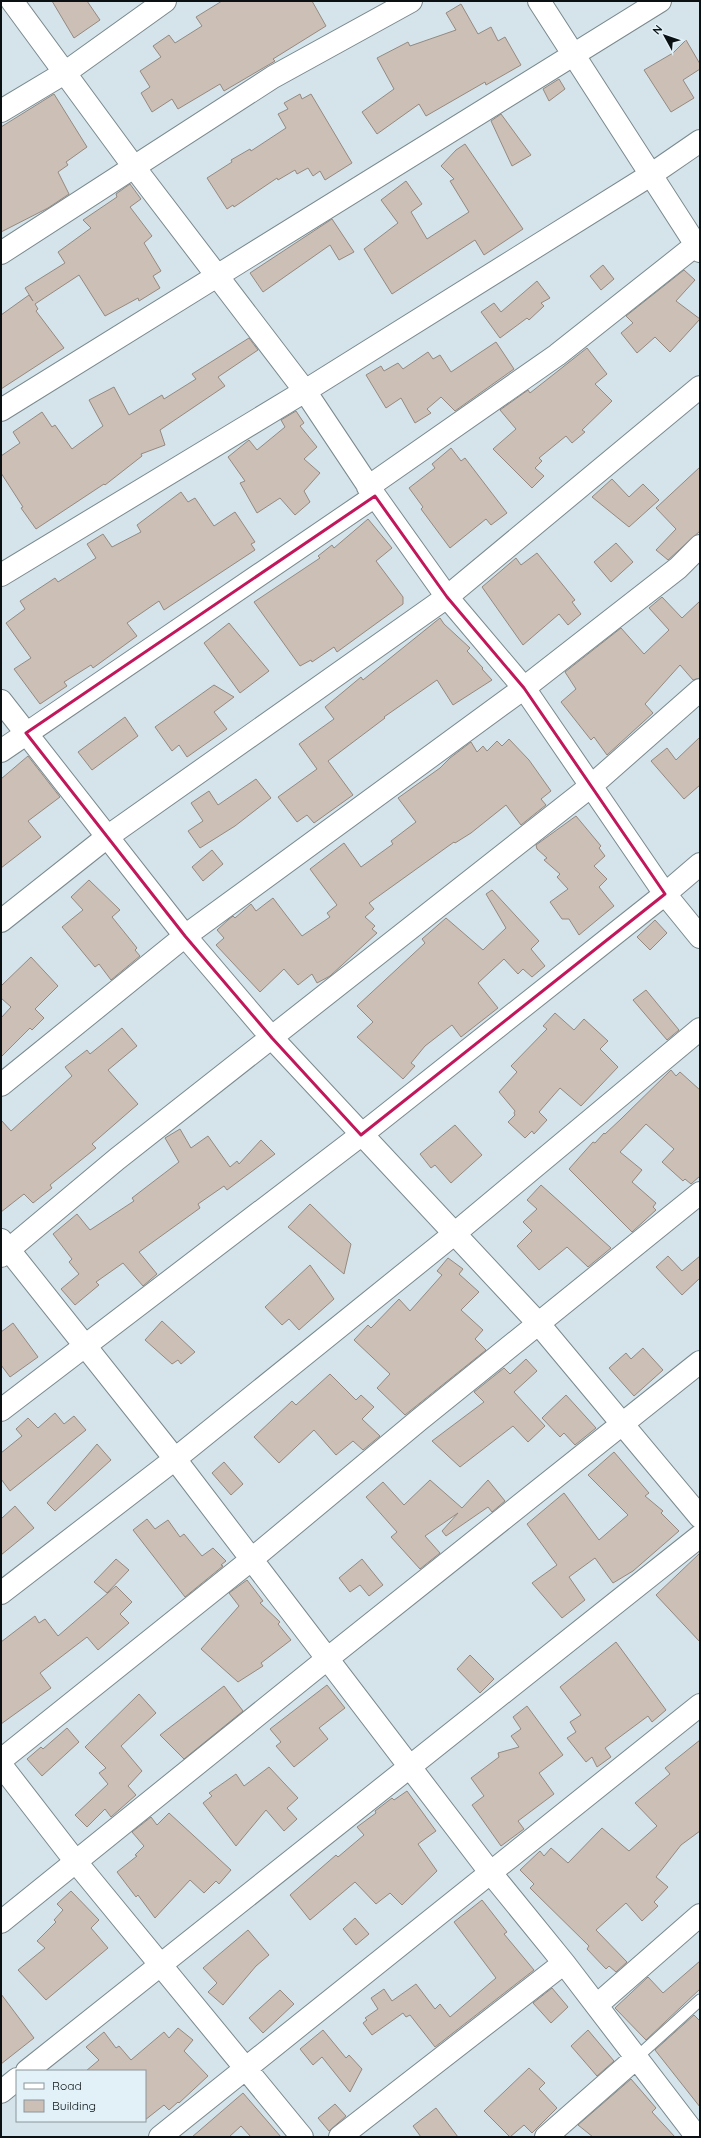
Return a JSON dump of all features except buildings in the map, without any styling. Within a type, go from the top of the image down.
[{"type":"street","points":[[12,1],[66,72],[134,167],[218,275],[305,391],[372,492],[447,597],[524,688],[665,894],[700,937]]},
{"type":"street","points":[[1,111],[66,72],[165,1]]},
{"type":"street","points":[[1,253],[273,76],[411,1]]},
{"type":"street","points":[[1,752],[26,732],[372,492],[558,355],[698,248],[652,174],[539,1]]},
{"type":"street","points":[[1,410],[573,53],[660,1]]},
{"type":"street","points":[[1,575],[305,391],[652,174],[700,141]]},
{"type":"street","points":[[1,921],[107,837],[447,597],[700,387]]},
{"type":"street","points":[[1,1085],[185,936],[524,688],[678,568],[700,546]]},
{"type":"street","points":[[697,2137],[597,2005],[490,1872],[175,1459],[85,1345],[4,1249],[591,786],[700,690]]},
{"type":"street","points":[[1,701],[185,936],[272,1038],[538,1323],[700,1517]]},
{"type":"street","points":[[1,1410],[361,1135],[665,894],[700,864]]},
{"type":"street","points":[[1,1593],[175,1459],[454,1234],[700,1029]]},
{"type":"street","points":[[1,1760],[252,1559],[538,1323],[700,1193]]},
{"type":"street","points":[[1,1922],[327,1659],[700,1362]]},
{"type":"street","points":[[28,2070],[700,1536]]},
{"type":"street","points":[[160,2137],[490,1872],[700,1706]]},
{"type":"street","points":[[1,1765],[76,1862],[302,2137]]},
{"type":"street","points":[[597,2005],[700,1915]]},
{"type":"street","points":[[340,2137],[564,1963]]},
{"type":"street","points":[[546,2137],[636,2058]]},
{"type":"street","points":[[1,2092],[16,2080]]},
{"type":"lane","points":[[636,2058],[700,2000]]},
{"type":"highlighted area","points":[[375,496],[447,597],[524,688],[665,894],[361,1135],[272,1038],[185,936],[26,733]]}]
